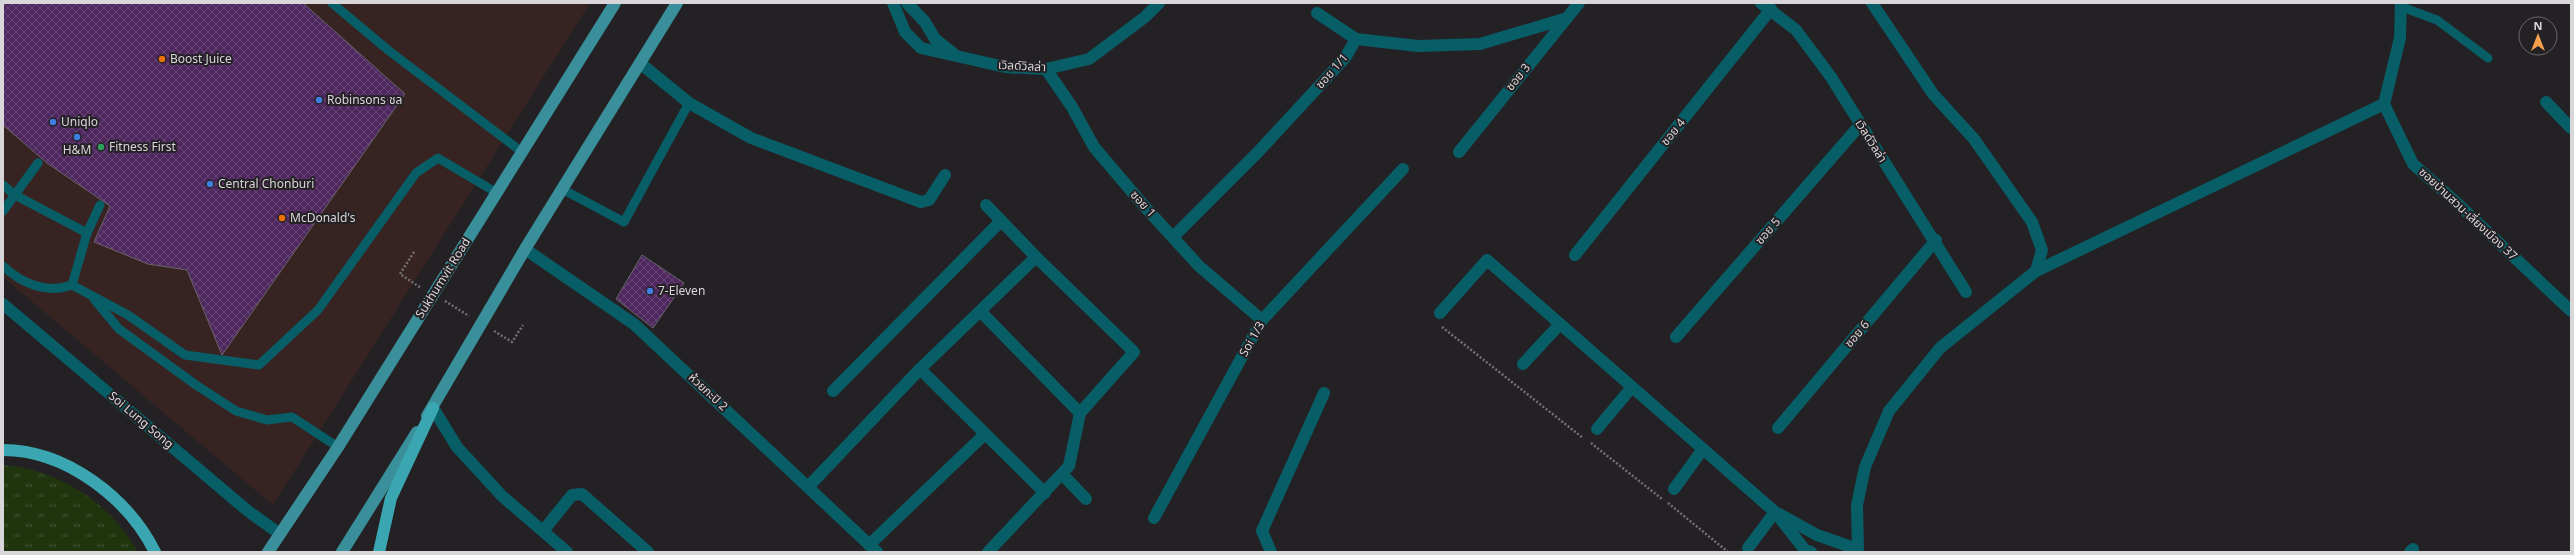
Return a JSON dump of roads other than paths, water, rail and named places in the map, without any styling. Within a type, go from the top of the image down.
[{"type":"highway","points":[[379,552],[391,498],[433,408]]},
{"type":"highway","points":[[3,450],[18,450],[50,459],[95,482],[125,507],[147,536],[155,552]]},
{"type":"main road","name":"Sukhumvit Road","points":[[268,552],[338,447],[615,3]]},
{"type":"main road","points":[[342,552],[433,408],[525,249],[677,3]]},
{"type":"street","name":"เวิลด์วิลล่า","points":[[893,3],[905,32],[921,48],[1005,67],[1046,69],[1089,59],[1145,17],[1158,3]]},
{"type":"street","points":[[907,3],[925,22],[935,39],[958,57]]},
{"type":"street","name":"ซอย 3","points":[[1459,152],[1564,19],[1579,3]]},
{"type":"street","points":[[1872,3],[1933,94],[1974,139],[2032,222],[2042,250],[2036,271]]},
{"type":"street","points":[[1775,512],[1817,535],[1857,551],[1857,505],[1865,467],[1889,410],[1940,348],[2036,271],[2384,104],[2400,38],[2402,5]]},
{"type":"street","name":"เวิลด์วิลล่า","points":[[1766,6],[1796,30],[1831,77],[1860,125],[1936,240],[1966,292]]},
{"type":"street","name":"ซอย 4","points":[[1575,256],[1766,6]]},
{"type":"street","points":[[1317,14],[1356,39],[1418,46],[1480,44],[1564,19]]},
{"type":"street","name":"ซอย 1/1","points":[[1173,237],[1259,151],[1340,64],[1356,39]]},
{"type":"street","points":[[640,63],[689,102],[751,138],[921,202],[930,200],[945,175]]},
{"type":"street","name":"ซอย 1","points":[[1046,69],[1072,107],[1094,147],[1199,266],[1262,320]]},
{"type":"street","points":[[2546,102],[2571,128]]},
{"type":"street","name":"ซอยบ้านสวน-เลี่ยงเมือง 37","points":[[2384,104],[2413,164],[2458,204],[2571,311]]},
{"type":"street","name":"ซอย 5","points":[[1676,337],[1860,125]]},
{"type":"street","name":"Soi 1/3","points":[[1154,518],[1262,320],[1403,168]]},
{"type":"street","points":[[986,205],[1000,222],[1134,352],[1080,413],[1069,466],[988,552]]},
{"type":"street","points":[[833,391],[1000,222]]},
{"type":"street","name":"ซอย 6","points":[[1778,428],[1936,240]]},
{"type":"street","name":"ห้วยกะปิ 2","points":[[525,249],[634,324],[873,549]]},
{"type":"street","points":[[808,487],[920,369],[981,312],[1036,257]]},
{"type":"street","points":[[1440,313],[1487,260],[1775,512],[1805,550],[1811,552]]},
{"type":"street","name":"Soi Lung Song","points":[[3,304],[248,511],[280,534]]},
{"type":"street","points":[[981,312],[1080,413]]},
{"type":"street","points":[[1523,364],[1560,324]]},
{"type":"street","points":[[920,369],[1045,493]]},
{"type":"street","points":[[1597,429],[1632,387]]},
{"type":"street","points":[[1271,552],[1262,530],[1324,392]]},
{"type":"street","points":[[433,408],[457,447],[502,496],[567,552]]},
{"type":"street","points":[[873,549],[985,434]]},
{"type":"street","points":[[1674,489],[1703,449]]},
{"type":"street","points":[[1062,474],[1086,499]]},
{"type":"street","points":[[543,531],[572,495],[582,494],[648,552]]},
{"type":"street","points":[[1748,548],[1775,512]]},
{"type":"lane","points":[[332,3],[388,50],[522,152]]},
{"type":"lane","points":[[2402,5],[2437,20],[2488,58]]},
{"type":"lane","points":[[562,189],[624,222],[689,102]]},
{"type":"lane","points":[[3,266],[11,274],[39,288],[60,289],[72,286],[128,315],[185,355],[259,365],[318,310],[416,173],[428,163],[438,158],[497,193]]},
{"type":"lane","points":[[3,211],[38,163]]},
{"type":"lane","points":[[3,185],[15,195],[87,233]]},
{"type":"lane","points":[[72,286],[87,233],[100,205]]},
{"type":"lane","points":[[92,296],[120,329],[196,385],[236,411],[267,420],[292,416],[338,447]]},
{"type":"place","name":"Boost Juice","points":[[162,59]]},
{"type":"place","name":"Robinsons ชล","points":[[319,100]]},
{"type":"place","name":"Uniqlo","points":[[53,122]]},
{"type":"place","name":"H&M","points":[[77,137]]},
{"type":"place","name":"Fitness First","points":[[101,147]]},
{"type":"place","name":"Central Chonburi","points":[[210,184]]},
{"type":"place","name":"McDonald's","points":[[282,218]]},
{"type":"place","name":"7-Eleven","points":[[650,291]]}]
